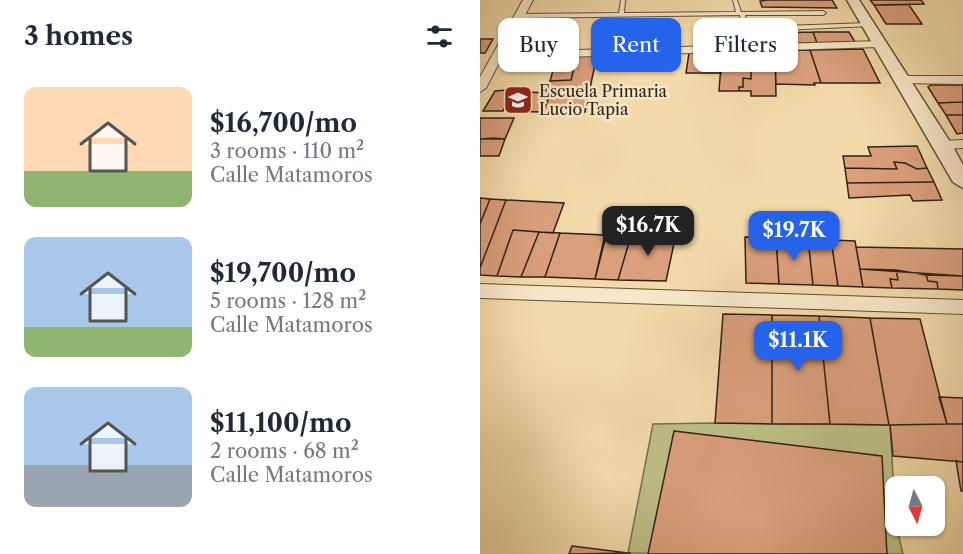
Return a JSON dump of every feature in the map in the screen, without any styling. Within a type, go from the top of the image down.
[{"type":"street","points":[[519,16],[528,0]]},
{"type":"street","points":[[853,0],[943,145],[963,182]]},
{"type":"street","points":[[579,53],[879,44]]},
{"type":"street","points":[[480,88],[498,56]]},
{"type":"street","points":[[901,80],[963,80]]},
{"type":"street","points":[[943,145],[963,144]]},
{"type":"street","points":[[480,291],[963,307]]},
{"type":"lane","points":[[621,15],[623,0]]},
{"type":"lane","points":[[735,0],[741,18]]},
{"type":"lane","points":[[519,16],[823,13]]},
{"type":"lane","points":[[798,27],[868,25]]},
{"type":"green space","points":[[653,424],[890,425],[893,476],[885,476],[885,536],[899,536],[903,554],[628,553]]},
{"type":"building","points":[[832,0],[837,8],[762,7],[760,1]]},
{"type":"building","points":[[870,0],[921,0],[924,4],[874,5]]},
{"type":"building","points":[[874,5],[909,5],[922,24],[886,24]]},
{"type":"building","points":[[798,32],[813,32],[817,43],[798,44]]},
{"type":"building","points":[[813,32],[849,32],[855,42],[817,43]]},
{"type":"building","points":[[480,39],[493,39],[485,53],[480,53]]},
{"type":"building","points":[[863,49],[880,83],[821,83],[810,50]]},
{"type":"building","points":[[798,50],[810,50],[821,83],[814,83],[815,85],[776,84],[776,72],[798,72]]},
{"type":"building","points":[[689,53],[693,53],[693,72],[721,73],[686,73]]},
{"type":"building","points":[[591,55],[591,72],[593,72],[585,112],[543,112],[553,88],[548,88],[550,81],[571,80],[573,72],[579,72],[579,56]]},
{"type":"building","points":[[553,72],[573,72],[571,80],[550,81]]},
{"type":"building","points":[[720,72],[751,72],[751,79],[743,78],[743,87],[739,87],[739,91],[719,91]]},
{"type":"building","points":[[751,72],[775,72],[776,96],[751,96],[751,91],[739,91],[739,87],[743,87],[743,78],[751,79]]},
{"type":"building","points":[[931,85],[963,85],[963,102],[938,103],[928,87]]},
{"type":"building","name":"Escuela Primaria Lucio Tapia","points":[[528,89],[526,92],[550,93],[541,112],[510,111],[512,107],[505,107],[503,111],[483,111],[495,91]]},
{"type":"building","points":[[963,102],[963,115],[946,115],[938,103]]},
{"type":"building","points":[[946,115],[963,115],[963,133],[957,134]]},
{"type":"building","points":[[480,118],[514,118],[505,139],[480,139]]},
{"type":"building","points":[[480,139],[505,139],[499,156],[480,156]]},
{"type":"building","points":[[917,146],[927,168],[917,169],[905,163],[894,162],[897,169],[845,168],[843,156],[871,156],[868,147]]},
{"type":"building","points":[[894,162],[905,163],[917,169],[927,168],[934,182],[847,183],[845,168],[897,169]]},
{"type":"building","points":[[934,182],[942,200],[913,201],[910,195],[849,198],[847,183]]},
{"type":"building","points":[[480,198],[490,199],[480,224]]},
{"type":"building","points":[[490,199],[506,200],[480,268],[480,224]]},
{"type":"building","points":[[506,200],[564,203],[553,233],[513,230],[497,276],[480,275],[480,268]]},
{"type":"building","points":[[513,230],[539,232],[521,277],[497,276]]},
{"type":"building","points":[[539,232],[560,233],[545,277],[521,277]]},
{"type":"building","points":[[607,232],[632,232],[618,280],[595,279]]},
{"type":"building","points":[[632,232],[676,234],[666,281],[618,280]]},
{"type":"building","points":[[560,233],[605,235],[595,279],[545,277]]},
{"type":"building","points":[[745,237],[776,238],[779,284],[746,283]]},
{"type":"building","points":[[776,238],[808,239],[813,285],[779,284]]},
{"type":"building","points":[[808,239],[831,240],[838,286],[813,285]]},
{"type":"building","points":[[831,240],[855,241],[863,287],[838,286]]},
{"type":"building","points":[[856,247],[963,249],[963,276],[860,269]]},
{"type":"building","points":[[860,269],[896,270],[898,280],[890,279],[892,288],[863,287]]},
{"type":"building","points":[[896,270],[926,275],[928,281],[937,282],[938,289],[892,288],[890,279],[898,280]]},
{"type":"building","points":[[926,275],[963,276],[963,290],[938,289],[937,282],[928,281]]},
{"type":"building","points":[[723,314],[772,315],[772,424],[715,423]]},
{"type":"building","points":[[772,315],[819,316],[830,424],[772,424]]},
{"type":"building","points":[[819,316],[870,318],[889,425],[830,424]]},
{"type":"building","points":[[870,318],[920,319],[947,424],[889,425]]},
{"type":"building","points":[[939,397],[963,398],[963,424],[947,424]]},
{"type":"building","points":[[963,424],[963,462],[893,456],[890,425]]},
{"type":"building","points":[[674,431],[882,456],[887,554],[648,554]]},
{"type":"building","points":[[956,461],[963,462],[963,491],[961,491]]},
{"type":"building","points":[[572,546],[628,553],[631,553],[569,554]]},
{"type":"place","name":"Escuela Primaria Lucio Tapia","points":[[518,100]]}]
